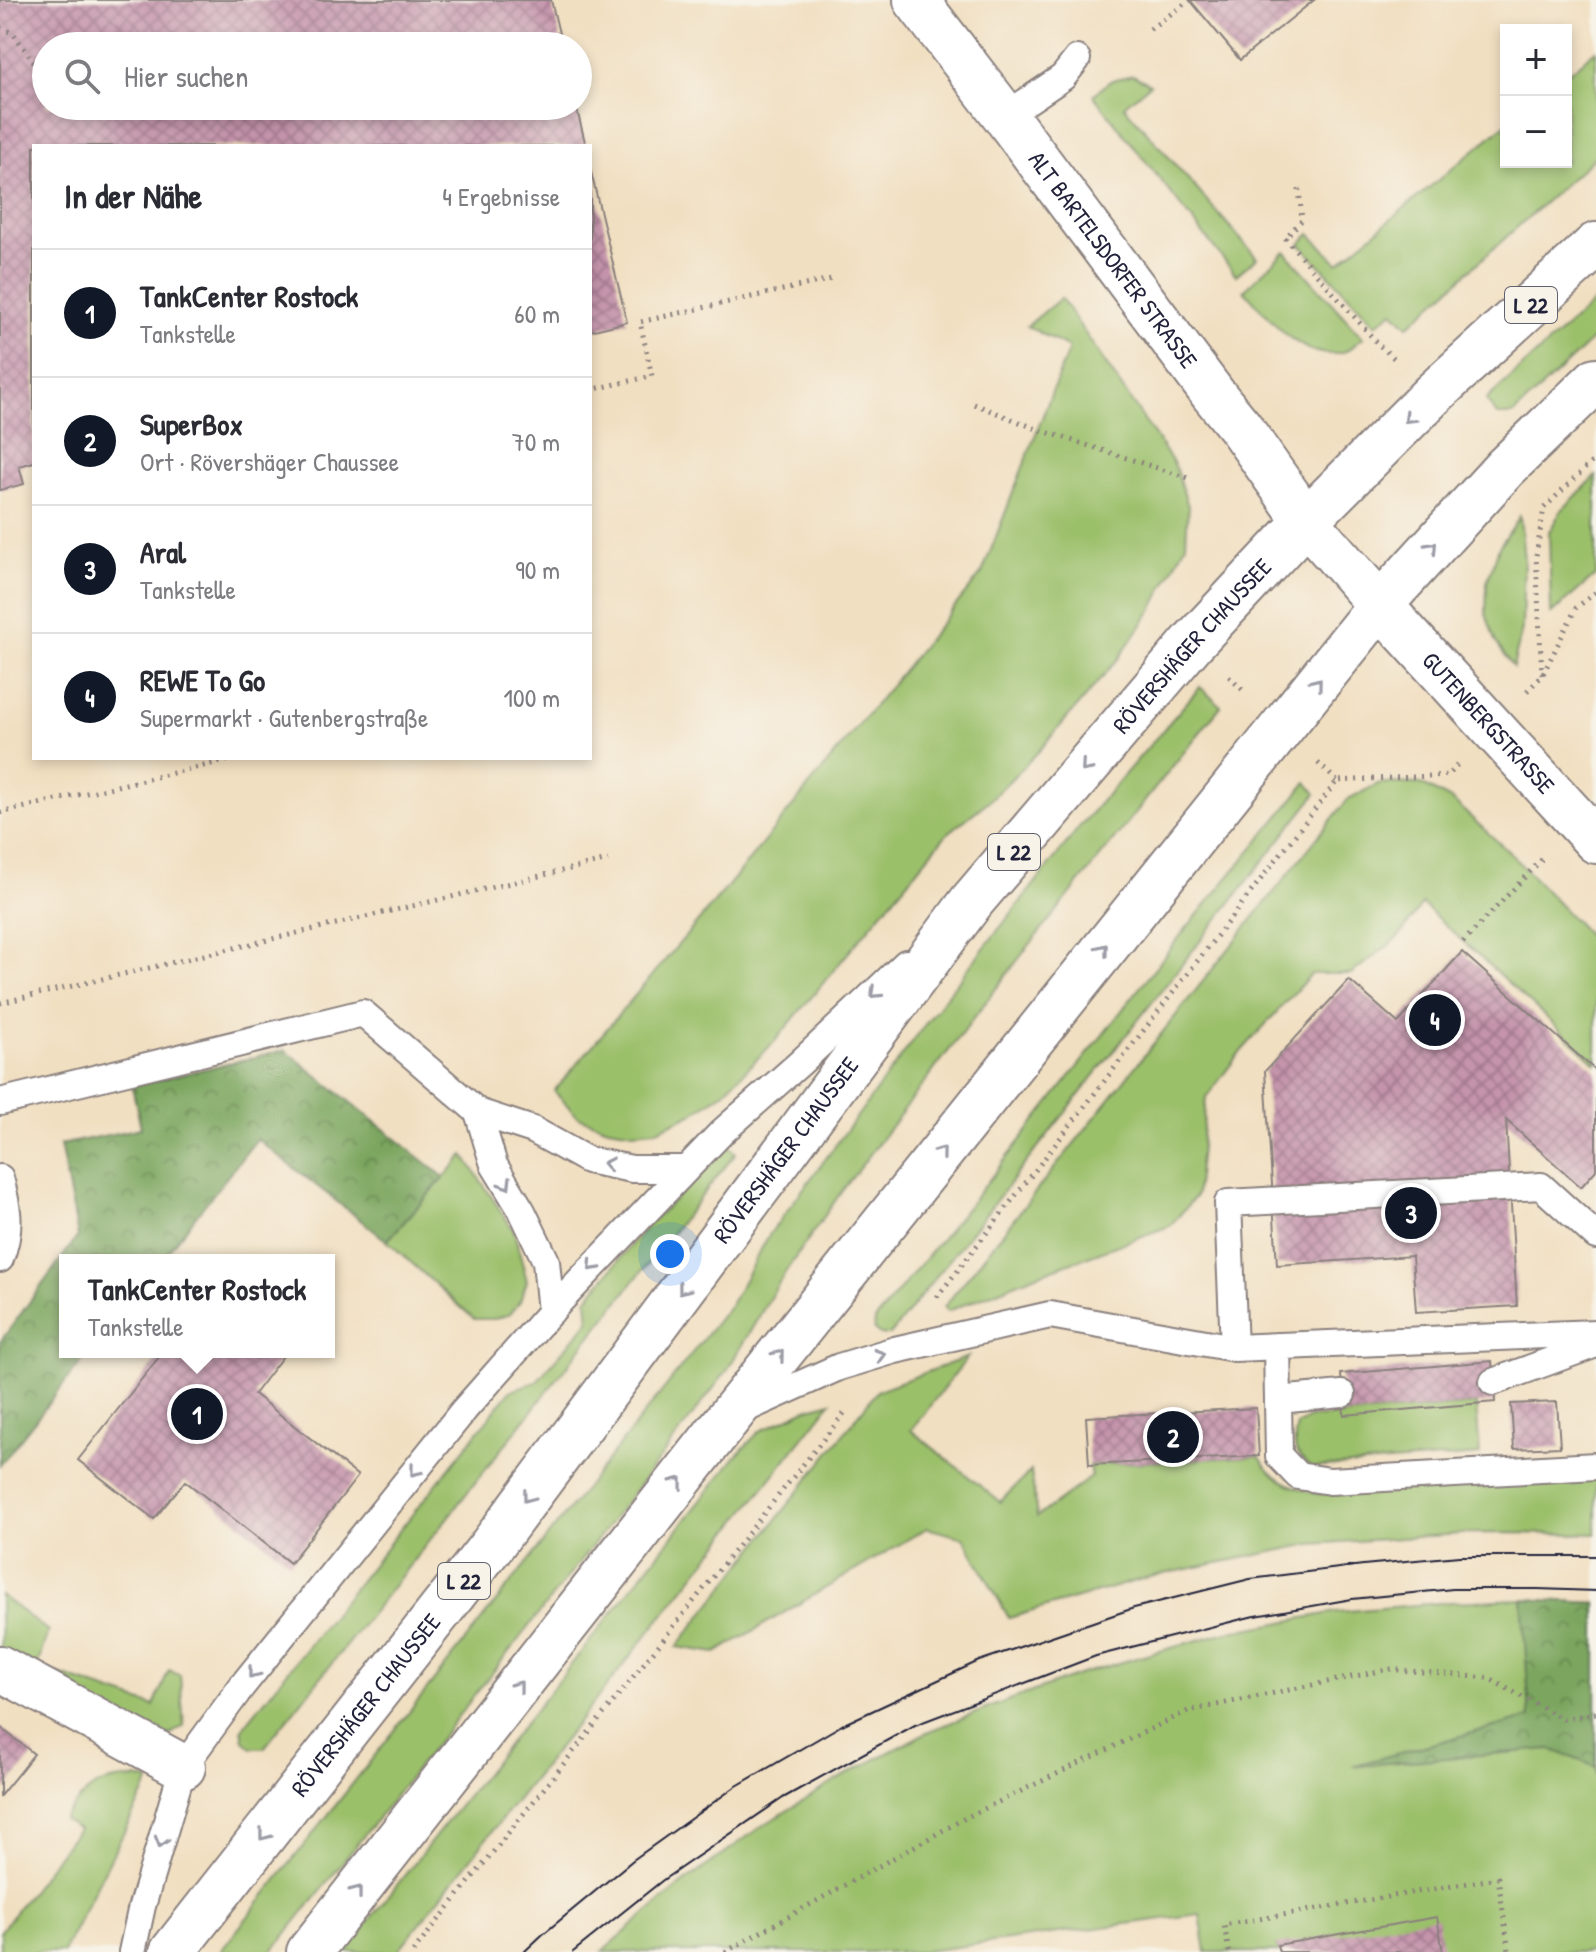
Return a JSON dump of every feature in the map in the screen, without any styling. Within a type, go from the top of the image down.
[{"type":"main road","name":"ALT BARTELSDORFER STRASSE","points":[[916,0],[1240,427],[1306,521]]},
{"type":"main road","name":"RÖVERSHÄGER CHAUSSEE","points":[[172,1952],[492,1545],[972,901],[1193,642],[1306,521],[1432,395],[1596,245]]},
{"type":"main road","points":[[309,1952],[730,1416],[1380,605],[1505,468],[1596,380]]},
{"type":"main road","points":[[1306,521],[1380,605]]},
{"type":"main road","name":"GUTENBERGSTRASSE","points":[[1380,605],[1588,832]]},
{"type":"main road","points":[[0,1668],[183,1767]]},
{"type":"lane","points":[[1005,116],[1063,77],[1077,59]]},
{"type":"lane","points":[[132,1952],[142,1906],[183,1767],[242,1686],[455,1422],[551,1312],[722,1132],[972,901]]},
{"type":"lane","points":[[0,1102],[363,1013],[478,1112],[533,1130],[587,1160],[632,1169],[685,1169]]},
{"type":"lane","points":[[478,1112],[494,1165],[522,1211],[546,1261],[551,1312]]},
{"type":"lane","points":[[0,1178],[9,1212],[6,1243],[0,1259]]},
{"type":"lane","points":[[1234,1348],[1228,1203],[1541,1186],[1596,1236]]},
{"type":"lane","points":[[730,1416],[839,1367],[895,1350],[1050,1315],[1234,1348],[1596,1333]]},
{"type":"lane","points":[[1493,1382],[1596,1344]]},
{"type":"lane","points":[[1277,1346],[1279,1456],[1298,1476],[1330,1481],[1596,1466]]},
{"type":"lane","points":[[1278,1400],[1342,1394]]},
{"type":"path","points":[[1150,29],[1190,0]]},
{"type":"path","points":[[0,28],[13,33],[32,59]]},
{"type":"path","points":[[1299,189],[1302,220],[1285,238],[1379,345]]},
{"type":"path","points":[[592,390],[652,376],[640,322],[836,278]]},
{"type":"path","points":[[974,404],[1037,429],[1191,479]]},
{"type":"path","points":[[1596,458],[1544,508],[1536,556],[1542,676],[1576,608],[1596,592]]},
{"type":"path","points":[[0,813],[229,760]]},
{"type":"path","points":[[1463,942],[1539,862],[1588,832]]},
{"type":"path","points":[[0,1003],[608,860]]},
{"type":"path","points":[[725,1952],[967,1817],[1188,1711],[1389,1669],[1488,1678],[1563,1719],[1596,1713]]},
{"type":"path","points":[[1229,1952],[1224,1925],[1498,1878],[1509,1952]]},
{"type":"green space","points":[[1596,50],[1596,156],[1408,326],[1393,311],[1376,325],[1300,244],[1310,234],[1338,263],[1500,129],[1500,168],[1572,168],[1572,70]]},
{"type":"green space","points":[[1133,75],[1150,84],[1124,106],[1257,258],[1236,275],[1093,95],[1112,80]]},
{"type":"green space","points":[[1285,251],[1363,338],[1348,350],[1332,354],[1303,346],[1276,325],[1244,290]]},
{"type":"green space","points":[[1061,298],[1174,464],[1188,506],[1186,544],[1152,610],[1118,659],[1038,752],[991,799],[946,835],[775,1041],[723,1093],[692,1114],[657,1130],[634,1132],[608,1128],[578,1117],[554,1091],[724,891],[982,573],[1069,348],[1027,326]]},
{"type":"green space","points":[[1596,300],[1596,336],[1513,415],[1497,415],[1486,400]]},
{"type":"green space","points":[[1596,476],[1596,575],[1551,614],[1549,532],[1561,511]]},
{"type":"green space","points":[[1520,516],[1524,560],[1522,629],[1513,667],[1495,641],[1486,614],[1487,582],[1499,547]]},
{"type":"green space","points":[[1200,687],[1221,706],[1027,948],[842,1191],[786,1271],[726,1372],[601,1535],[272,1952],[220,1952],[730,1305],[769,1235],[947,995],[1081,825]]},
{"type":"green space","points":[[1307,782],[1316,794],[895,1329],[890,1335],[880,1335],[874,1330],[875,1320],[1185,930]]},
{"type":"green space","points":[[1380,783],[1421,784],[1453,801],[1509,852],[1596,943],[1596,1063],[1422,904],[1399,937],[1351,974],[1311,974],[1238,1055],[1206,1098],[1196,1196],[1170,1226],[948,1311],[944,1307],[1348,799]]},
{"type":"green space","points":[[285,1050],[444,1177],[387,1241],[257,1139],[166,1254],[65,1254],[78,1236],[60,1145],[141,1128],[132,1086]]},
{"type":"green space","points":[[729,1146],[736,1153],[383,1600],[264,1748],[252,1748],[244,1741],[242,1729],[511,1390],[536,1382],[589,1321],[587,1299],[642,1231]]},
{"type":"green space","points":[[464,1155],[514,1231],[527,1281],[520,1301],[510,1314],[495,1319],[474,1319],[387,1241]]},
{"type":"green space","points":[[59,1262],[59,1358],[84,1358],[0,1465],[0,1342]]},
{"type":"green space","points":[[968,1357],[911,1430],[1000,1502],[1031,1471],[1037,1517],[1091,1477],[1089,1465],[1259,1456],[1277,1477],[1317,1494],[1596,1477],[1596,1534],[1477,1533],[1311,1544],[1149,1577],[1009,1618],[964,1538],[927,1528],[716,1653],[677,1647],[878,1390]]},
{"type":"green space","points":[[831,1402],[397,1952],[344,1952],[736,1456],[760,1431],[806,1409]]},
{"type":"green space","points":[[1476,1404],[1480,1455],[1311,1468],[1296,1450],[1297,1425],[1309,1418]]},
{"type":"green space","points":[[0,1595],[48,1631],[37,1667],[154,1706],[169,1670],[180,1675],[184,1726],[164,1738],[1,1661]]},
{"type":"green space","points":[[1522,1599],[1596,1603],[1596,1952],[1443,1952],[1277,1946],[1279,1952],[1206,1952],[1200,1914],[919,1952],[602,1952],[675,1889],[762,1826],[844,1776],[929,1731],[1004,1702],[1081,1674],[1219,1634],[1336,1612]]},
{"type":"green space","points":[[1522,1599],[1596,1603],[1596,1767],[1550,1749],[1352,1766],[1530,1717]]},
{"type":"green space","points":[[137,1778],[150,1781],[63,1952],[0,1952],[0,1932],[78,1829],[63,1819],[71,1808],[86,1792],[102,1783]]},
{"type":"building","points":[[0,0],[551,0],[559,32],[32,32],[32,120],[580,120],[586,144],[32,144],[32,463],[19,466],[24,484],[0,490]]},
{"type":"building","points":[[1190,0],[1314,0],[1240,60]]},
{"type":"building","points":[[592,176],[627,322],[592,331]]},
{"type":"building","points":[[1462,952],[1596,1071],[1596,1170],[1581,1187],[1506,1120],[1517,1306],[1416,1312],[1412,1256],[1277,1265],[1265,1071],[1349,980],[1398,1023]]},
{"type":"building","points":[[158,1358],[281,1358],[254,1394],[358,1476],[290,1563],[185,1481],[154,1519],[78,1460]]},
{"type":"building","points":[[1492,1361],[1495,1402],[1344,1415],[1341,1374]]},
{"type":"building","points":[[1557,1402],[1560,1447],[1514,1449],[1511,1404]]},
{"type":"building","points":[[1256,1408],[1259,1456],[1089,1465],[1086,1417]]},
{"type":"building","points":[[0,1727],[34,1754],[0,1796]]},
{"type":"building","points":[[1437,1917],[1443,1952],[1279,1952],[1277,1945]]},
{"type":"tram line","points":[[524,1952],[633,1860],[735,1787],[842,1725],[979,1661],[1134,1608],[1250,1579],[1459,1556],[1596,1556]]},
{"type":"tram line","points":[[573,1952],[663,1880],[783,1798],[915,1725],[1096,1656],[1250,1617],[1352,1599],[1453,1589],[1596,1591]]},
{"type":"place","name":"REWE To Go","points":[[1435,1020]]},
{"type":"place","name":"Aral","points":[[1411,1213]]},
{"type":"place","name":"TankCenter Rostock","points":[[197,1414]]},
{"type":"place","name":"SuperBox","points":[[1173,1437]]}]
